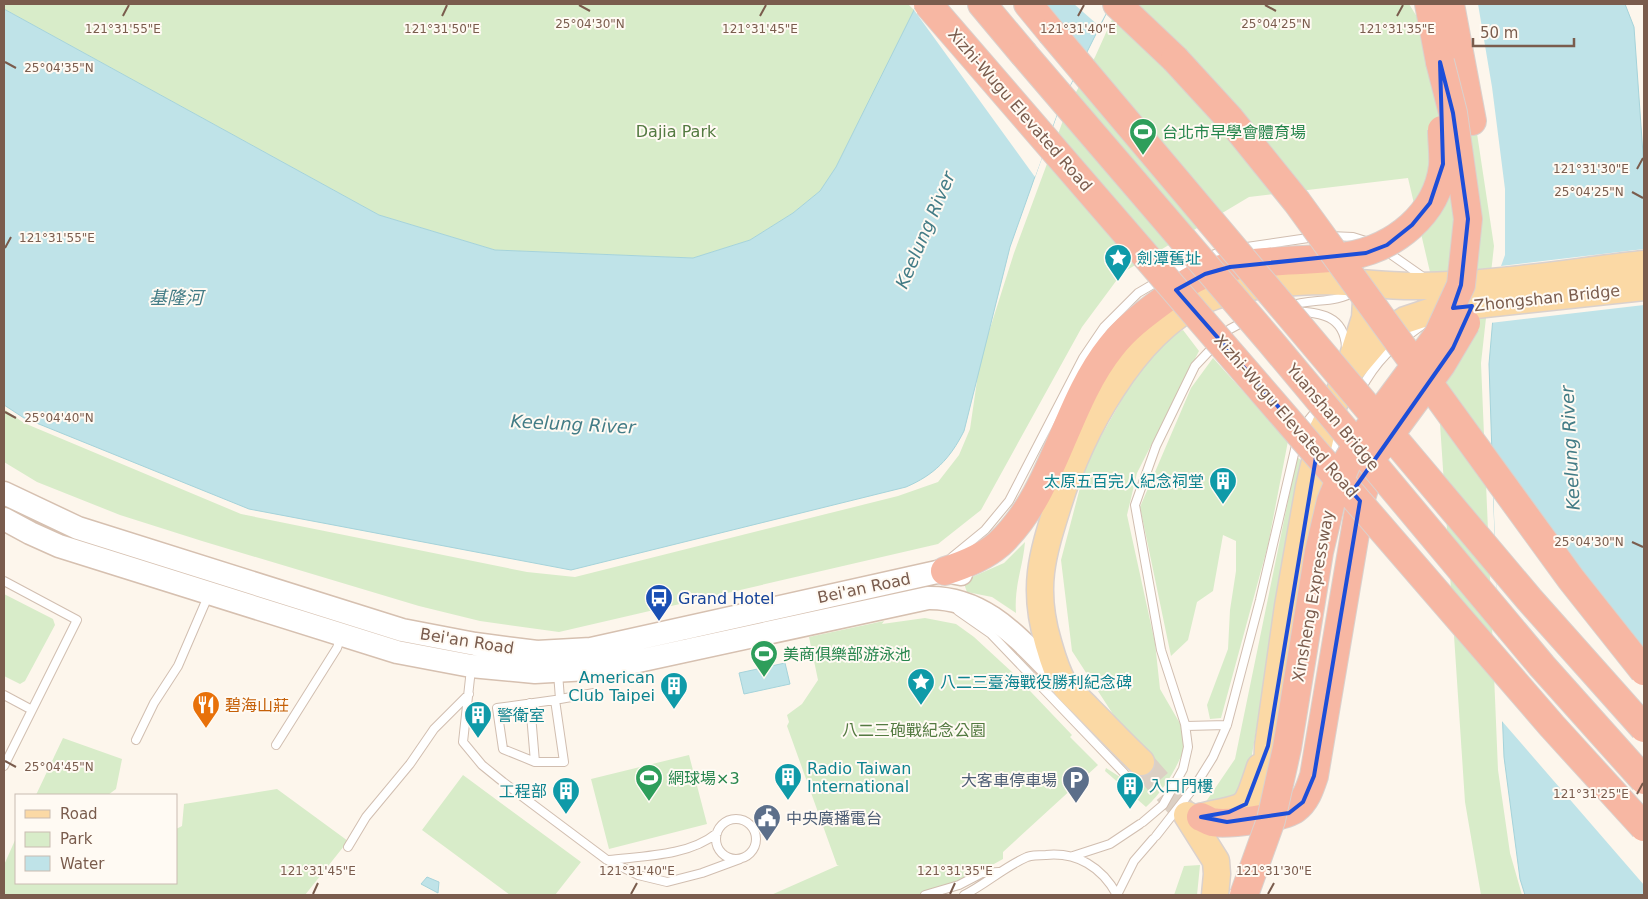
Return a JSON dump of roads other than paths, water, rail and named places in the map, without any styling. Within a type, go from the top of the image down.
[{"type":"highway","name":"Xizhi-Wugu Elevated Road","points":[[928,4],[1552,726],[1644,827]]},
{"type":"highway","name":"Yuanshan Bridge","points":[[982,4],[1270,341],[1542,666],[1644,780]]},
{"type":"highway","name":"Yuanshan Bridge","points":[[1028,4],[1529,599],[1644,728]]},
{"type":"highway","points":[[1117,4],[1175,59],[1230,119],[1291,194],[1571,579],[1644,670]]},
{"type":"highway","points":[[947,585],[998,544],[1017,523],[1030,502],[1092,378],[1110,348],[1132,323],[1181,287],[1205,274],[1230,267],[1348,256],[1366,252],[1387,244],[1421,216],[1438,186],[1443,164],[1440,62],[1429,4]]},
{"type":"highway","name":"Xinsheng Expressway","points":[[1260,895],[1283,835],[1302,760],[1336,538],[1352,495],[1375,455],[1453,348],[1467,322],[1485,258],[1486,236],[1472,121],[1450,4]]},
{"type":"highway","name":"Xinsheng Expressway","points":[[1244,895],[1265,842],[1287,748],[1319,552],[1331,501],[1348,460],[1361,439],[1438,335],[1462,285],[1466,259],[1468,219],[1454,121],[1440,62]]},
{"type":"highway","points":[[1192,816],[1212,822],[1277,815],[1303,802],[1314,776],[1354,531],[1366,479],[1375,455]]},
{"type":"main road","name":"Zhongshan Bridge","points":[[1448,297],[1644,264]]},
{"type":"main road","points":[[1064,684],[1053,658],[1042,623],[1039,604],[1046,545],[1077,454],[1127,366],[1155,334],[1202,301],[1232,292],[1273,285],[1321,281],[1366,283],[1448,297]]},
{"type":"main road","points":[[1215,895],[1216,861],[1207,844],[1195,831],[1192,816],[1229,812],[1246,804],[1255,786],[1268,746],[1288,606],[1317,451],[1322,431],[1347,375],[1365,318],[1366,283]]},
{"type":"main road","name":"Zhongshan Bridge","points":[[1448,297],[1644,287]]},
{"type":"main road","points":[[1347,375],[1387,331],[1422,312],[1438,309],[1448,297]]},
{"type":"main road","name":"Bei'an Road","points":[[4,518],[30,533],[59,546],[213,582],[402,630],[473,655],[535,672],[591,649],[947,585],[962,574],[987,565],[998,557],[1023,530],[1064,463],[1077,454]]},
{"type":"main road","name":"Bei'an Road","points":[[4,493],[78,528],[341,636],[397,652],[473,655]]},
{"type":"main road","points":[[947,585],[968,604],[993,618],[1064,684],[1133,768]]},
{"type":"main road","points":[[1260,895],[1262,873],[1277,815],[1268,746]]},
{"type":"lane","points":[[1133,768],[992,634],[959,612],[947,585],[953,556],[985,530],[1009,501],[1083,358],[1104,327],[1138,293],[1182,266],[1216,252],[1270,242],[1329,236],[1352,237],[1372,242],[1393,255],[1448,297],[1390,348],[1370,372],[1352,406]]},
{"type":"lane","points":[[1117,895],[1134,861],[1195,786],[1213,757],[1227,725],[1260,600],[1298,432],[1347,375],[1346,342],[1341,329],[1330,317],[1316,312],[1277,310],[1299,303],[1346,297],[1366,283]]},
{"type":"lane","points":[[1073,856],[1110,844],[1142,823],[1163,805],[1182,769],[1188,746],[1186,726],[1161,650],[1135,505],[1156,446],[1195,366],[1230,329],[1257,316]]},
{"type":"lane","points":[[1324,480],[1325,470],[1347,414]]},
{"type":"lane","points":[[1272,845],[1277,815],[1282,757],[1320,509]]},
{"type":"lane","points":[[4,581],[77,620],[4,766]]},
{"type":"lane","points":[[136,740],[154,703],[178,666],[213,582]]},
{"type":"lane","points":[[276,746],[337,648],[341,636]]},
{"type":"lane","points":[[473,655],[463,742],[482,765],[607,860],[638,875],[667,882],[702,873],[751,853],[756,842],[754,829],[744,821],[731,820],[720,827],[717,833],[706,842],[685,849],[607,860]]},
{"type":"lane","points":[[557,662],[560,699],[594,693]]},
{"type":"lane","points":[[348,847],[366,817],[410,764],[434,729],[469,694]]},
{"type":"lane","points":[[4,695],[32,710]]},
{"type":"lane","points":[[555,700],[565,758],[561,762],[535,762],[503,749],[497,708],[555,700]]},
{"type":"lane","points":[[530,703],[535,762]]},
{"type":"lane","points":[[1186,726],[1227,725]]},
{"type":"lane","points":[[717,833],[718,847],[721,852],[733,859],[740,859]]},
{"type":"lane","points":[[964,895],[1028,856],[1061,854],[1073,856],[1102,874],[1109,880],[1117,895]]},
{"type":"lane","points":[[925,895],[959,885],[982,873],[1001,872]]},
{"type":"water","name":"基隆河","points":[[917,4],[1111,4],[1060,106],[1010,247],[964,431],[953,450],[940,465],[925,477],[906,487],[571,570],[249,509],[24,418],[4,405],[4,9],[379,215],[495,250],[693,258],[750,240],[793,213],[820,191],[836,167]]},
{"type":"water","name":"Keelung River","points":[[1422,4],[1625,4],[1634,27],[1644,168],[1644,895],[1525,895],[1520,879],[1504,757],[1489,364],[1499,248],[1478,105]]},
{"type":"water","name":"美商俱樂部游泳池","points":[[785,663],[790,684],[744,694],[739,673]]},
{"type":"water","points":[[427,877],[439,882],[438,893],[421,884]]},
{"type":"tunnel","points":[[1141,762],[1187,815]]},
{"type":"place","name":"台北市早學會體育場","points":[[1143,156]]},
{"type":"place","name":"劍潭舊址","points":[[1118,282]]},
{"type":"place","name":"太原五百完人紀念祠堂","points":[[1223,505]]},
{"type":"place","name":"Grand Hotel","points":[[659,622]]},
{"type":"place","name":"美商俱樂部游泳池","points":[[764,678]]},
{"type":"place","name":"八二三臺海戰役勝利紀念碑","points":[[921,706]]},
{"type":"place","name":"American Club Taipei","points":[[674,710]]},
{"type":"place","name":"碧海山莊","points":[[206,729]]},
{"type":"place","name":"警衛室","points":[[478,739]]},
{"type":"place","name":"Radio Taiwan International","points":[[788,801]]},
{"type":"place","name":"網球場×3","points":[[649,802]]},
{"type":"place","name":"大客車停車場","points":[[1076,804]]},
{"type":"place","name":"入口門樓","points":[[1130,810]]},
{"type":"place","name":"工程部","points":[[566,815]]},
{"type":"place","name":"中央廣播電台","points":[[767,842]]},
{"type":"park label","name":"Dajia Park","points":[[676,131]]},
{"type":"park label","name":"八二三砲戰紀念公園","points":[[914,730]]}]
